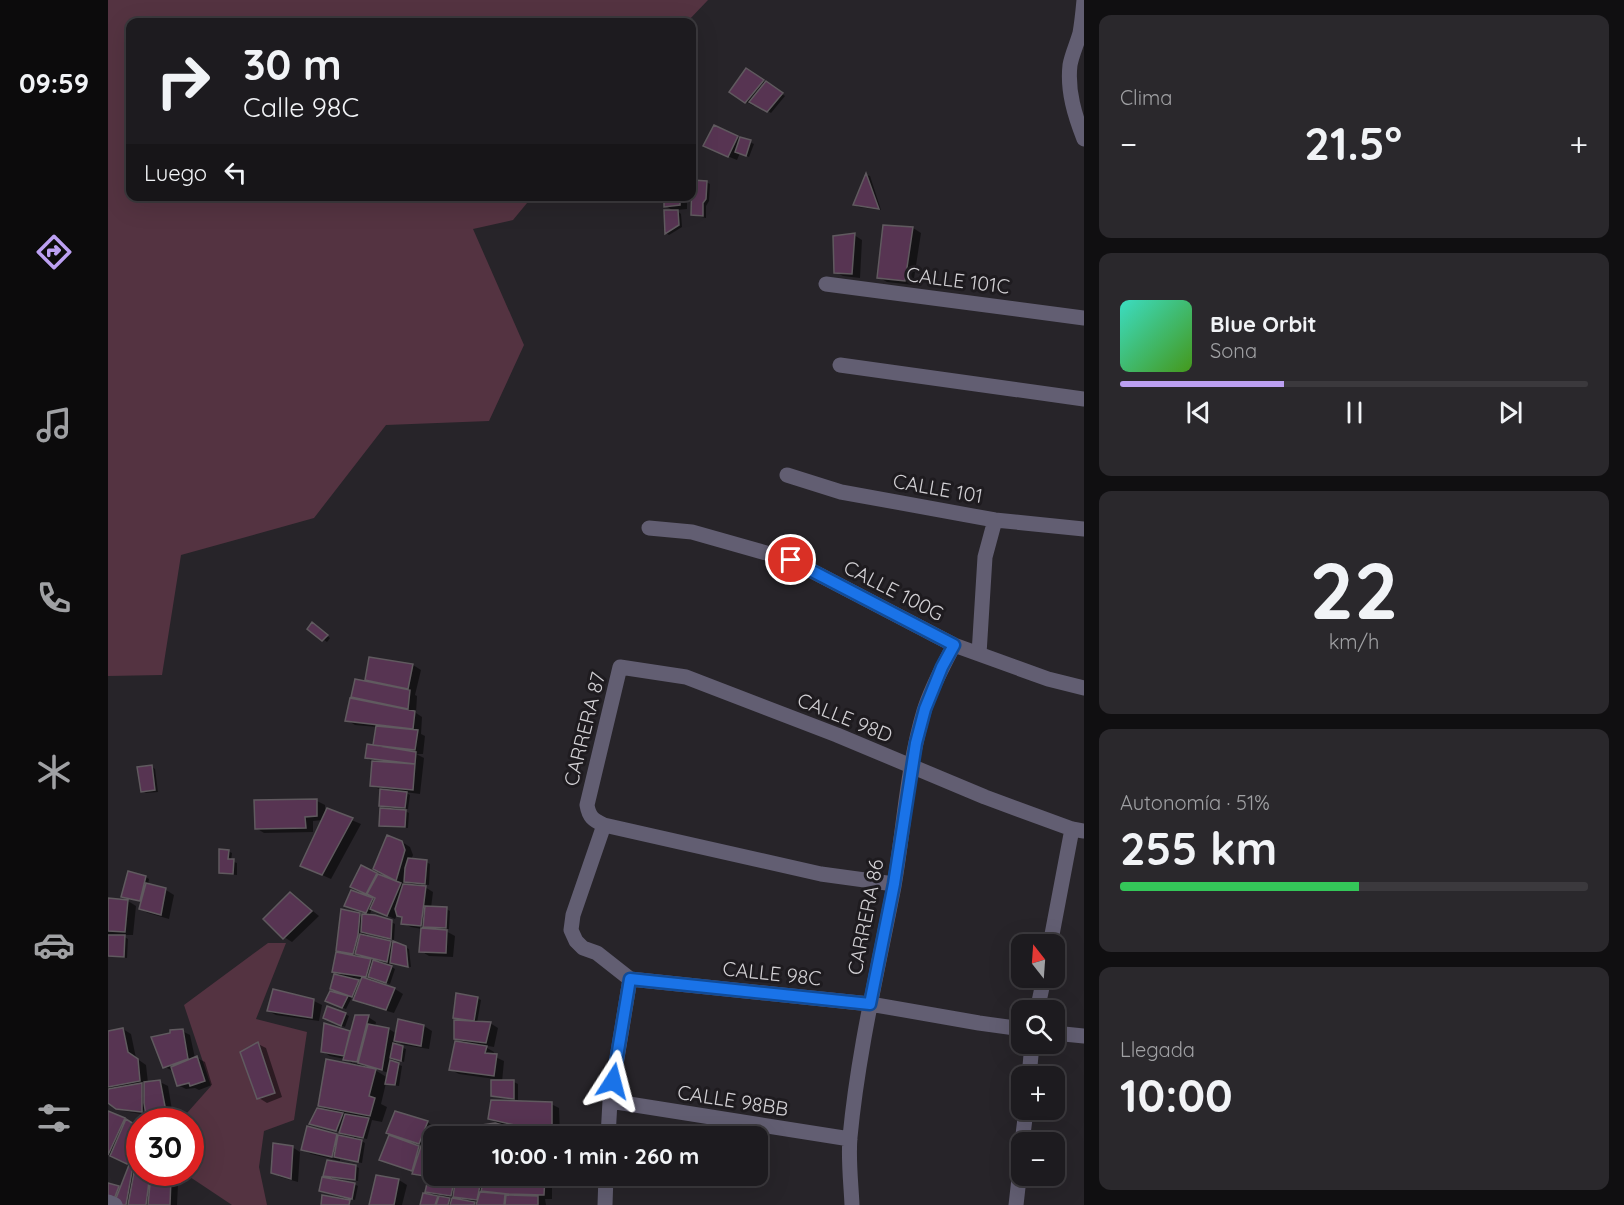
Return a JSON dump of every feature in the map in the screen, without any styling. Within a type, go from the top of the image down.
[{"type":"street","points":[[1084,0],[1077,66],[1070,91],[1084,139]]},
{"type":"street","name":"CALLE 101C","points":[[826,284],[1084,318]]},
{"type":"street","points":[[840,365],[1084,399]]},
{"type":"street","name":"CALLE 101","points":[[787,475],[842,492],[995,520],[1084,529]]},
{"type":"street","points":[[979,654],[985,557],[995,520]]},
{"type":"street","name":"CALLE 100G","points":[[649,528],[692,532],[791,560],[954,645],[1048,679],[1084,688]]},
{"type":"street","name":"CARRERA 86","points":[[852,1205],[850,1139],[870,1004],[894,884],[916,743],[925,709],[942,667],[954,645]]},
{"type":"street","name":"CALLE 98D","points":[[621,667],[686,677],[837,735],[984,797],[1078,830]]},
{"type":"street","name":"CARRERA 87","points":[[604,825],[592,819],[587,805],[621,667]]},
{"type":"street","points":[[609,1126],[610,1101],[630,979],[597,953],[583,948],[576,941],[571,930],[573,915],[604,825],[821,874],[894,884]]},
{"type":"street","points":[[1053,934],[1078,830]]},
{"type":"street","name":"CALLE 98C","points":[[630,979],[870,1004],[1011,1027]]},
{"type":"street","points":[[1065,1034],[1084,1036]]},
{"type":"street","name":"CALLE 98BB","points":[[610,1101],[850,1139]]},
{"type":"street","points":[[605,1205],[606,1186]]},
{"type":"street","points":[[1016,1205],[1018,1186]]},
{"type":"street","points":[[108,1202],[115,1205]]},
{"type":"shaded area","points":[[108,0],[708,0],[691,18],[126,18],[126,201],[529,201],[513,220],[473,229],[524,345],[489,421],[386,425],[314,518],[181,555],[162,675],[108,676]]},
{"type":"shaded area","points":[[268,943],[286,943],[256,1019],[307,1032],[294,1120],[264,1131],[259,1167],[267,1205],[232,1205],[204,1186],[204,1108],[191,1108],[211,1086],[184,1005]]},
{"type":"building","points":[[746,68],[764,80],[745,103],[729,92]]},
{"type":"building","points":[[766,81],[783,93],[767,112],[749,102]]},
{"type":"building","points":[[714,125],[738,136],[728,157],[703,146]]},
{"type":"building","points":[[740,137],[751,140],[746,156],[735,152]]},
{"type":"building","points":[[866,173],[879,209],[853,205]]},
{"type":"building","points":[[696,180],[707,181],[703,216],[691,215],[691,201],[696,201]]},
{"type":"building","points":[[664,201],[680,201],[680,205],[664,207]]},
{"type":"building","points":[[664,210],[678,210],[679,225],[665,234]]},
{"type":"building","points":[[883,225],[913,227],[905,281],[877,278]]},
{"type":"building","points":[[855,233],[852,274],[834,273],[833,236]]},
{"type":"building","points":[[312,622],[328,635],[322,641],[307,629]]},
{"type":"building","points":[[369,657],[413,664],[408,689],[365,680]]},
{"type":"building","points":[[355,679],[410,690],[408,709],[351,697]]},
{"type":"building","points":[[350,698],[415,711],[413,729],[345,721]]},
{"type":"building","points":[[376,726],[418,730],[415,750],[373,745]]},
{"type":"building","points":[[367,744],[416,752],[415,764],[365,758]]},
{"type":"building","points":[[372,761],[415,764],[413,790],[370,786]]},
{"type":"building","points":[[152,765],[155,790],[141,792],[137,767]]},
{"type":"building","points":[[380,789],[407,792],[405,808],[379,806]]},
{"type":"building","points":[[317,799],[317,816],[305,817],[306,828],[255,829],[254,800]]},
{"type":"building","points":[[327,808],[353,818],[322,875],[300,866]]},
{"type":"building","points":[[380,808],[406,810],[405,827],[379,826]]},
{"type":"building","points":[[387,835],[402,841],[405,850],[396,881],[373,869]]},
{"type":"building","points":[[219,849],[229,850],[228,859],[234,859],[233,874],[219,873]]},
{"type":"building","points":[[408,858],[427,860],[425,884],[404,882]]},
{"type":"building","points":[[361,865],[377,873],[366,894],[350,887]]},
{"type":"building","points":[[128,871],[146,876],[140,901],[121,897]]},
{"type":"building","points":[[378,874],[401,883],[387,916],[370,909],[375,898],[367,894]]},
{"type":"building","points":[[146,883],[166,888],[161,915],[139,909]]},
{"type":"building","points":[[403,884],[426,886],[421,926],[401,924],[402,917],[397,916],[395,909]]},
{"type":"building","points":[[351,890],[373,898],[366,913],[344,906]]},
{"type":"building","points":[[290,892],[312,911],[283,939],[263,919]]},
{"type":"building","points":[[108,898],[128,900],[125,932],[108,931]]},
{"type":"building","points":[[425,906],[447,907],[446,928],[423,927]]},
{"type":"building","points":[[341,909],[360,913],[353,954],[336,951]]},
{"type":"building","points":[[362,914],[392,920],[391,939],[361,932]]},
{"type":"building","points":[[421,928],[447,930],[446,953],[419,952]]},
{"type":"building","points":[[360,934],[391,941],[387,962],[355,954]]},
{"type":"building","points":[[108,935],[125,935],[124,957],[108,956]]},
{"type":"building","points":[[393,941],[406,946],[408,967],[390,963]]},
{"type":"building","points":[[336,952],[371,959],[366,977],[332,972]]},
{"type":"building","points":[[373,960],[392,966],[386,983],[368,977]]},
{"type":"building","points":[[334,974],[359,980],[352,997],[330,989]]},
{"type":"building","points":[[362,977],[395,988],[386,1010],[353,1000]]},
{"type":"building","points":[[273,989],[314,999],[312,1018],[267,1011]]},
{"type":"building","points":[[330,991],[348,996],[342,1008],[325,1001]]},
{"type":"building","points":[[456,993],[478,997],[474,1021],[453,1018]]},
{"type":"building","points":[[327,1006],[346,1013],[341,1026],[323,1018]]},
{"type":"building","points":[[355,1015],[369,1015],[357,1062],[343,1060]]},
{"type":"building","points":[[398,1019],[424,1025],[421,1046],[394,1041]]},
{"type":"building","points":[[454,1020],[491,1022],[486,1043],[454,1039]]},
{"type":"building","points":[[324,1023],[350,1031],[344,1056],[321,1052]]},
{"type":"building","points":[[368,1024],[389,1028],[382,1070],[358,1063]]},
{"type":"building","points":[[123,1028],[128,1052],[138,1059],[140,1081],[108,1087],[108,1031]]},
{"type":"building","points":[[183,1029],[188,1059],[163,1068],[151,1037],[170,1033],[170,1030]]},
{"type":"building","points":[[455,1041],[487,1046],[485,1053],[497,1054],[494,1076],[449,1070]]},
{"type":"building","points":[[258,1042],[275,1093],[257,1099],[240,1052]]},
{"type":"building","points":[[393,1043],[403,1046],[401,1061],[390,1058]]},
{"type":"building","points":[[197,1056],[205,1081],[190,1086],[189,1083],[177,1086],[171,1067]]},
{"type":"building","points":[[326,1059],[376,1069],[369,1096],[375,1098],[370,1116],[318,1106]]},
{"type":"building","points":[[390,1060],[399,1063],[395,1085],[385,1084]]},
{"type":"building","points":[[160,1080],[165,1108],[145,1108],[144,1082]]},
{"type":"building","points":[[491,1080],[514,1080],[514,1099],[491,1096]]},
{"type":"building","points":[[142,1083],[142,1108],[116,1109],[108,1103],[108,1089]]},
{"type":"building","points":[[491,1100],[552,1102],[552,1126],[519,1126],[488,1119]]},
{"type":"building","points":[[317,1108],[343,1113],[336,1131],[309,1124]]},
{"type":"building","points":[[108,1111],[125,1118],[108,1155]]},
{"type":"building","points":[[395,1111],[428,1121],[426,1126],[423,1126],[419,1144],[386,1133]]},
{"type":"building","points":[[345,1114],[369,1118],[363,1138],[339,1133]]},
{"type":"building","points":[[126,1119],[126,1164],[110,1156]]},
{"type":"building","points":[[495,1123],[506,1126],[482,1126]]},
{"type":"building","points":[[307,1126],[337,1134],[332,1157],[301,1150]]},
{"type":"building","points":[[338,1135],[362,1140],[358,1162],[334,1157]]},
{"type":"building","points":[[389,1135],[419,1146],[412,1171],[379,1160]]},
{"type":"building","points":[[273,1143],[293,1146],[291,1179],[271,1173]]},
{"type":"building","points":[[422,1143],[423,1143],[423,1176],[412,1174]]},
{"type":"building","points":[[327,1160],[356,1165],[355,1180],[323,1176]]},
{"type":"building","points":[[126,1173],[126,1186],[129,1186],[126,1205],[115,1201]]},
{"type":"building","points":[[376,1175],[399,1179],[394,1205],[369,1205]]},
{"type":"building","points":[[322,1177],[355,1183],[352,1199],[319,1191]]},
{"type":"building","points":[[108,1183],[119,1186],[113,1202],[108,1199]]},
{"type":"building","points":[[132,1186],[148,1186],[146,1205],[128,1205]]},
{"type":"building","points":[[150,1186],[171,1186],[170,1205],[148,1205]]},
{"type":"building","points":[[426,1186],[453,1186],[451,1196],[425,1192]]},
{"type":"building","points":[[455,1186],[480,1186],[477,1200],[453,1197]]},
{"type":"building","points":[[482,1186],[544,1186],[544,1195],[481,1191]]},
{"type":"building","points":[[480,1192],[505,1194],[504,1205],[476,1205]]},
{"type":"building","points":[[423,1193],[438,1196],[435,1205],[420,1205]]},
{"type":"building","points":[[322,1195],[350,1200],[349,1205],[321,1205]]},
{"type":"building","points":[[506,1195],[538,1196],[538,1205],[505,1205]]},
{"type":"building","points":[[439,1196],[450,1198],[448,1205],[436,1205]]},
{"type":"building","points":[[452,1198],[475,1202],[474,1205],[450,1205]]},
{"type":"route","points":[[613,1081],[630,979],[870,1004],[894,884],[916,743],[925,709],[942,667],[954,645],[791,560]]}]
